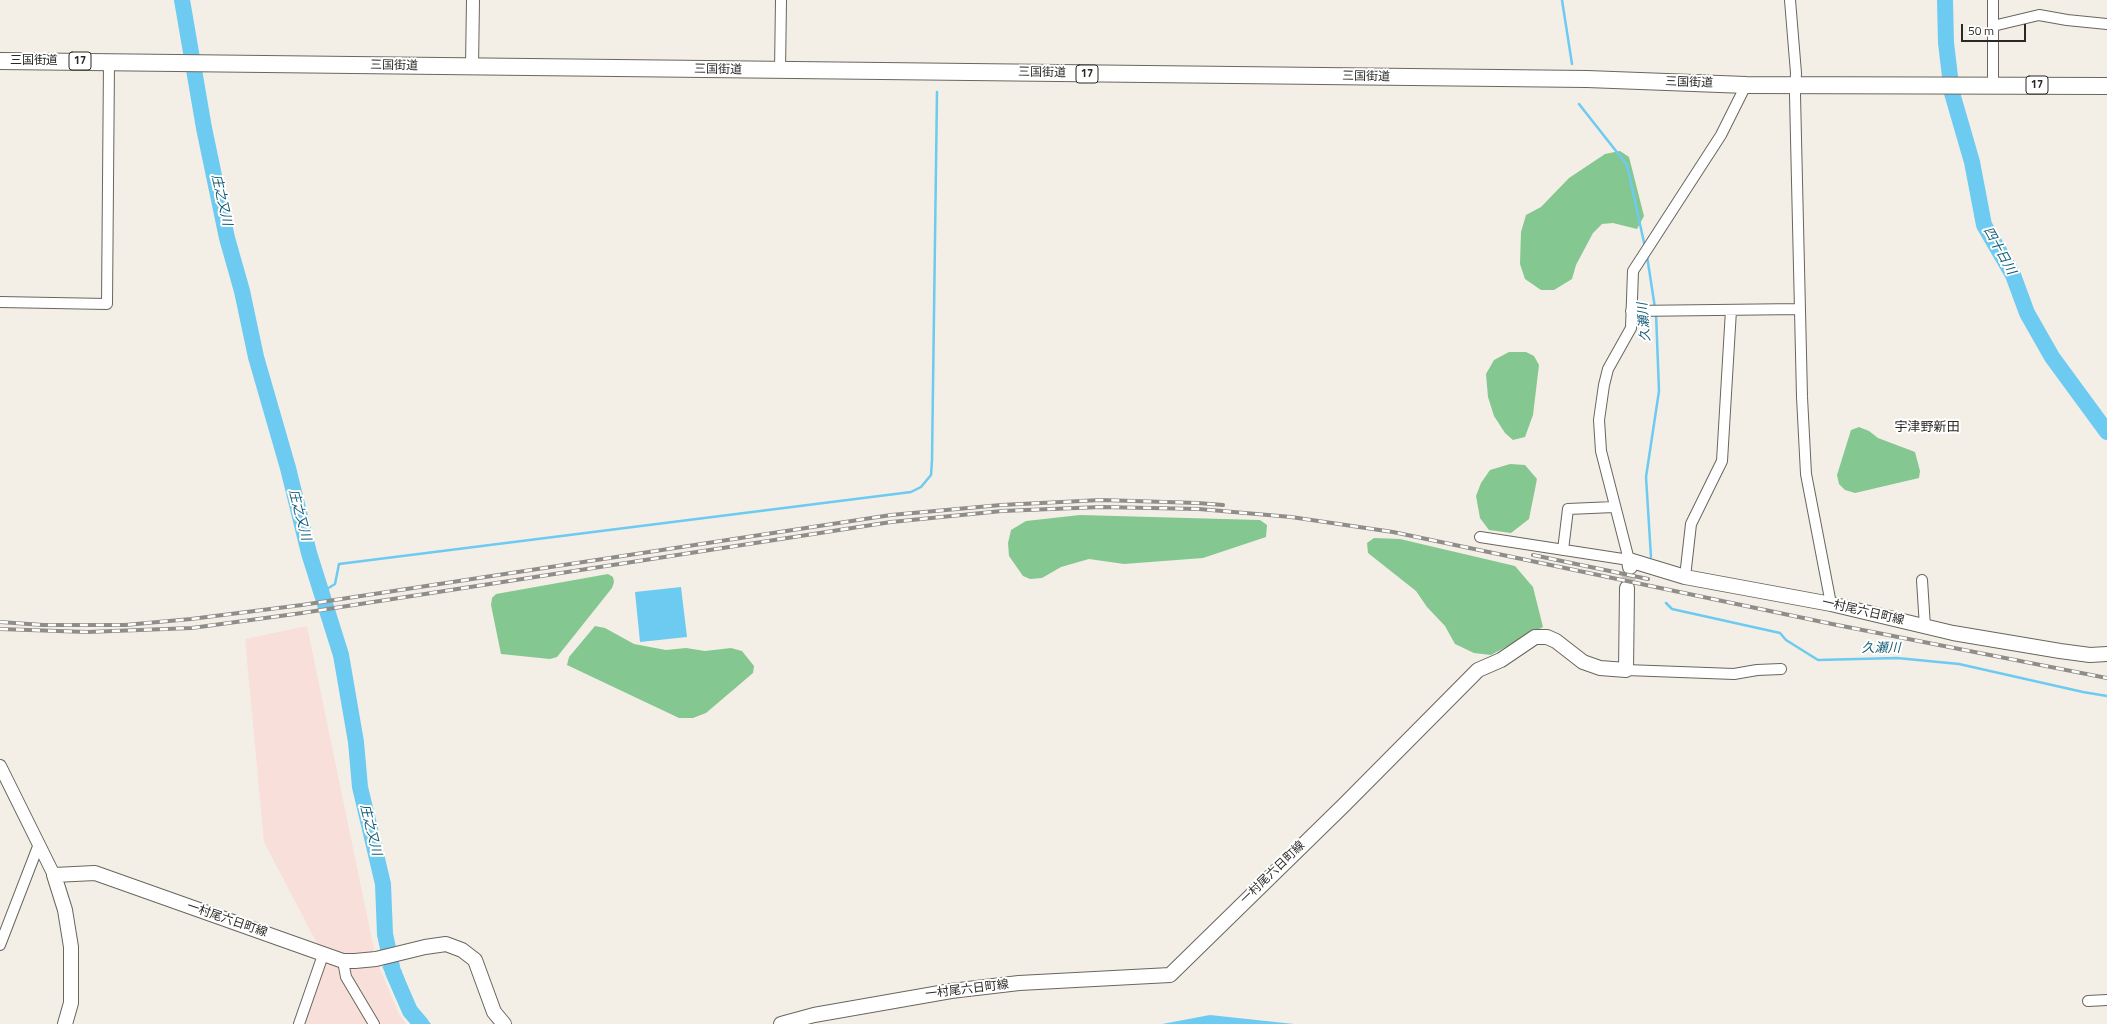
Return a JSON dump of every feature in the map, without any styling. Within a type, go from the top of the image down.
[{"type":"highway","name":"三国街道","points":[[0,61],[1587,79],[1746,85],[1943,84],[2107,86]]},
{"type":"main road","name":"一村尾六日町線","points":[[1629,564],[1685,577],[1831,604],[1925,627],[2060,651],[2090,655],[2107,654]]},
{"type":"main road","points":[[1626,670],[1627,588]]},
{"type":"main road","name":"一村尾六日町線","points":[[781,1024],[838,1010],[951,991],[1019,983],[1170,975],[1478,670],[1501,660],[1535,637],[1547,637],[1556,641],[1583,662],[1600,668],[1626,670]]},
{"type":"main road","name":"一村尾六日町線","points":[[54,875],[95,873],[343,961],[376,958],[446,944],[462,950],[475,960],[494,1012],[504,1024]]},
{"type":"main road","points":[[54,875],[65,910],[71,947],[71,1003],[65,1024]]},
{"type":"street","points":[[472,67],[473,0]]},
{"type":"street","points":[[780,71],[781,0]]},
{"type":"street","points":[[1790,0],[1796,84],[1802,397],[1806,474],[1831,604]]},
{"type":"street","points":[[1993,0],[1993,85]]},
{"type":"street","points":[[1993,26],[2039,15],[2067,20],[2107,24]]},
{"type":"street","points":[[0,302],[107,304],[109,62]]},
{"type":"street","points":[[1480,537],[1563,550],[1629,564],[1601,451],[1599,420],[1608,369],[1631,328],[1633,271],[1721,135],[1746,85]]},
{"type":"street","points":[[1631,311],[1800,309]]},
{"type":"street","points":[[1685,577],[1691,524],[1722,461],[1730,310]]},
{"type":"street","points":[[1563,550],[1568,509],[1614,506]]},
{"type":"street","points":[[1922,580],[1925,627]]},
{"type":"street","points":[[1626,670],[1734,674],[1757,670],[1781,669]]},
{"type":"street","points":[[0,766],[54,875]]},
{"type":"street","points":[[0,945],[39,844]]},
{"type":"street","points":[[299,1024],[323,955]]},
{"type":"street","points":[[343,961],[346,978],[374,1024]]},
{"type":"street","points":[[2088,1001],[2107,1000]]},
{"type":"shaded area","points":[[307,626],[376,959],[399,1014],[406,1024],[299,1024],[323,955],[264,842],[245,639]]},
{"type":"green space","points":[[1620,151],[1629,157],[1644,216],[1637,229],[1613,223],[1602,224],[1593,233],[1576,265],[1572,279],[1554,290],[1541,290],[1525,279],[1520,264],[1521,232],[1526,215],[1541,207],[1569,178],[1605,154]]},
{"type":"green space","points":[[1509,352],[1526,352],[1534,356],[1539,365],[1533,415],[1525,437],[1513,440],[1505,433],[1494,416],[1488,397],[1486,374],[1494,360]]},
{"type":"green space","points":[[1859,427],[1869,431],[1878,438],[1915,452],[1920,471],[1919,478],[1855,493],[1845,490],[1839,484],[1837,475],[1851,430]]},
{"type":"green space","points":[[1510,464],[1525,465],[1537,479],[1529,519],[1511,533],[1489,530],[1480,518],[1476,496],[1481,483],[1490,470]]},
{"type":"green space","points":[[1080,515],[1260,520],[1267,525],[1266,537],[1203,558],[1124,564],[1089,559],[1061,567],[1042,578],[1030,579],[1023,576],[1009,556],[1008,543],[1011,530],[1026,521]]},
{"type":"green space","points":[[1374,538],[1400,539],[1515,566],[1533,587],[1543,627],[1491,655],[1474,653],[1455,644],[1445,626],[1427,607],[1416,591],[1368,553],[1367,543]]},
{"type":"green space","points":[[608,574],[613,577],[614,582],[612,588],[557,657],[550,659],[501,654],[491,605],[492,598],[496,594]]},
{"type":"green space","points":[[595,626],[605,628],[634,644],[666,650],[686,648],[705,651],[731,648],[742,651],[754,666],[753,673],[706,713],[693,718],[679,718],[567,665],[569,657]]},
{"type":"water","points":[[681,587],[687,637],[640,642],[635,592]]},
{"type":"water","points":[[382,966],[401,969],[414,1004],[431,1024],[411,1024],[404,1014]]},
{"type":"water","points":[[1210,1015],[1294,1024],[1162,1024]]},
{"type":"waterway","name":"庄之又川","points":[[182,0],[204,128],[227,238],[242,291],[256,357],[288,468],[309,553],[341,655],[356,742],[360,787],[383,884],[385,934],[393,972],[410,1011],[421,1024]]},
{"type":"waterway","name":"久瀬川","points":[[1562,0],[1572,64]]},
{"type":"waterway","name":"四十日川","points":[[1945,0],[1946,43],[1952,93],[1972,162],[1984,225],[2013,275],[2027,313],[2052,357],[2107,432]]},
{"type":"waterway","points":[[322,592],[335,584],[339,564],[911,492],[921,487],[931,475],[932,460],[937,92]]},
{"type":"waterway","name":"久瀬川","points":[[1579,104],[1627,165],[1645,247]]},
{"type":"waterway","name":"久瀬川","points":[[1647,256],[1655,308]]},
{"type":"waterway","name":"久瀬川","points":[[1651,557],[1646,477],[1659,391],[1656,313]]},
{"type":"waterway","name":"久瀬川","points":[[1666,603],[1672,609],[1780,633],[1786,640],[1818,660],[1897,658],[1959,664],[2107,696]]},
{"type":"tunnel","points":[[1627,588],[1630,567]]},
{"type":"railway","points":[[0,622],[43,625],[125,625],[191,619],[302,605],[891,515],[1001,505],[1101,500],[1223,505]]},
{"type":"railway","points":[[0,629],[87,632],[192,628],[302,613],[891,522],[1002,511],[1101,507],[1199,509],[1291,517],[1393,532],[1832,624],[2107,678]]},
{"type":"railway","points":[[1533,555],[1648,579]]},
{"type":"district","name":"宇津野新田","points":[[1927,428]]}]
